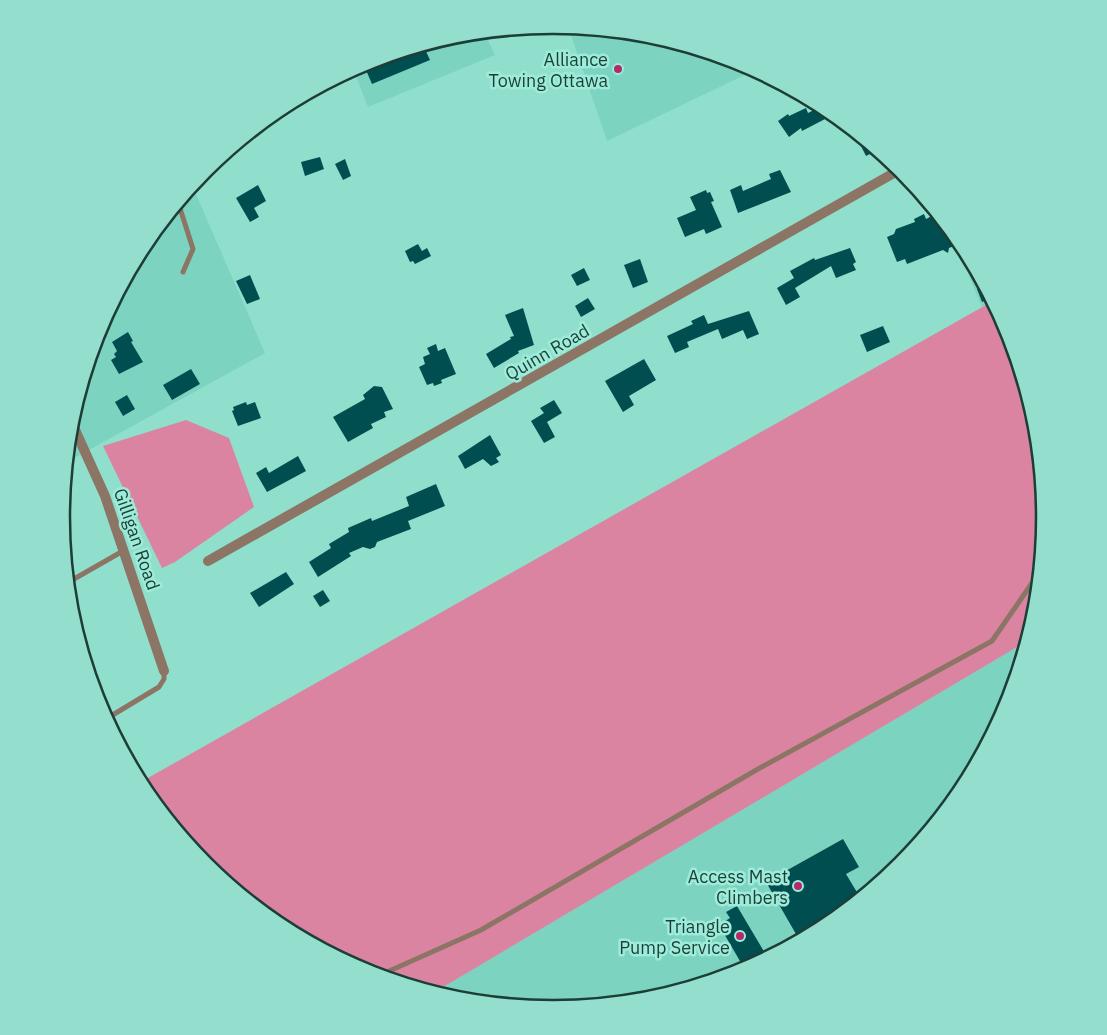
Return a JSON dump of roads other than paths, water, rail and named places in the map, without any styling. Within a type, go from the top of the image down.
[{"type":"street","name":"Quinn Road","points":[[208,561],[894,173]]},
{"type":"street","name":"Gilligan Road","points":[[77,434],[93,466],[164,672]]},
{"type":"lane","points":[[181,210],[193,248],[183,272]]},
{"type":"lane","points":[[74,580],[123,551]]},
{"type":"lane","points":[[387,972],[481,930],[758,768],[992,641],[1033,582]]},
{"type":"lane","points":[[113,715],[159,687],[164,679],[164,672]]},
{"type":"place","name":"Alliance Towing Ottawa","points":[[618,69]]},
{"type":"place","name":"Access Mast Climbers","points":[[798,886]]},
{"type":"place","name":"Triangle Pump Service","points":[[740,936]]}]
